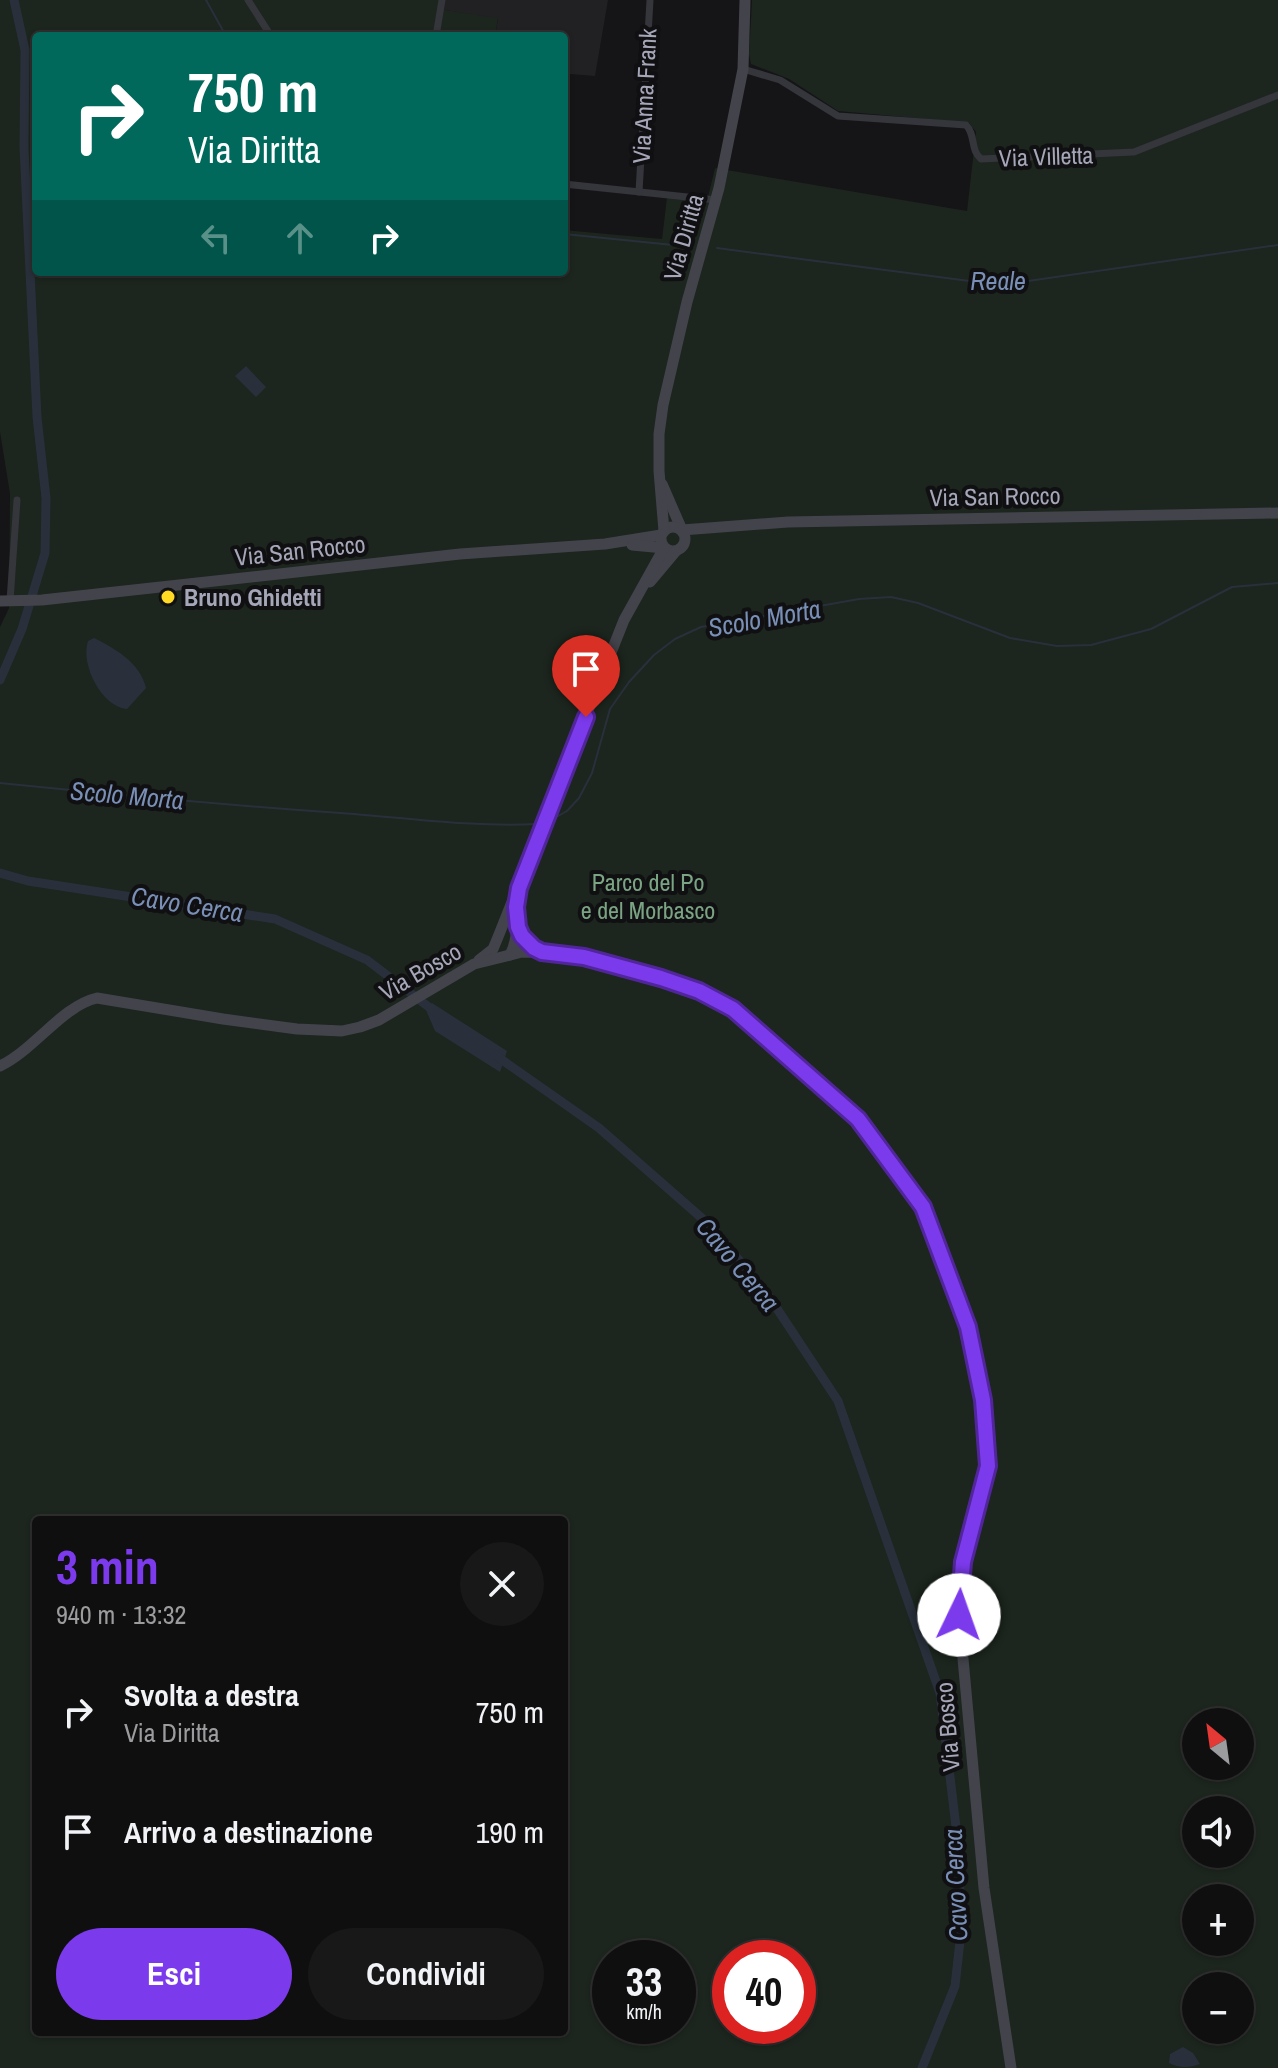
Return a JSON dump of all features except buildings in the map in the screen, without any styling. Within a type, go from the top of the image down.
[{"type":"street","points":[[437,32],[442,0]]},
{"type":"street","name":"Via Anna Frank","points":[[639,192],[650,0]]},
{"type":"street","name":"Via Diritta","points":[[666,541],[659,471],[663,405],[687,302],[716,200],[743,69],[745,0]]},
{"type":"street","points":[[250,2],[269,32]]},
{"type":"street","name":"Via Villetta","points":[[743,69],[780,80],[838,116],[966,125],[971,130],[974,151],[981,159],[1134,152],[1278,95]]},
{"type":"street","points":[[568,184],[716,200]]},
{"type":"street","name":"Via Diritta","points":[[662,484],[684,534]]},
{"type":"street","points":[[9,601],[17,500]]},
{"type":"street","name":"Via San Rocco","points":[[666,541],[675,527],[684,534],[712,528],[867,520],[1278,513]]},
{"type":"street","points":[[666,541],[683,547],[684,534]]},
{"type":"street","points":[[632,605],[666,541]]},
{"type":"street","points":[[474,964],[488,954],[498,937],[632,605],[666,541]]},
{"type":"street","name":"Via San Rocco","points":[[9,601],[42,600],[460,554],[666,541]]},
{"type":"street","name":"Via San Rocco","points":[[605,544],[666,541]]},
{"type":"street","points":[[632,545],[646,557],[650,572]]},
{"type":"street","points":[[498,937],[510,955],[518,927],[516,907],[519,888]]},
{"type":"street","points":[[518,927],[528,943],[542,952]]},
{"type":"street","name":"Via Bosco","points":[[0,1066],[83,1002],[97,998],[223,1019],[325,1030],[360,1027],[474,964],[510,955],[542,952],[584,957],[699,991],[733,1009],[858,1119],[923,1207],[968,1327],[983,1400],[988,1466],[963,1562],[959,1615],[984,1888],[1011,2068]]},
{"type":"shaded area","points":[[440,0],[608,0],[595,76],[570,74],[568,83],[568,32],[496,32],[498,19],[439,9]]},
{"type":"shaded area","points":[[246,366],[266,387],[256,397],[235,376]]},
{"type":"shaded area","points":[[94,638],[126,658],[143,679],[146,688],[127,709],[109,701],[90,673],[86,651],[88,641]]},
{"type":"shaded area","points":[[432,1003],[507,1051],[500,1072],[435,1031],[426,1010]]},
{"type":"shaded area","points":[[1183,2047],[1193,2053],[1200,2064],[1184,2067],[1169,2063],[1170,2054]]},
{"type":"green space","name":"Parco del Po e del Morbasco","points":[[0,0],[440,0],[439,9],[498,18],[496,32],[32,32],[32,276],[568,276],[568,230],[662,239],[667,197],[707,201],[715,168],[967,211],[976,132],[969,123],[838,111],[789,79],[751,64],[752,0],[1278,0],[1278,2068],[0,2068],[0,627],[9,608],[10,494],[0,432]]},
{"type":"waterway","name":"Cavo Cerca","points":[[0,680],[22,629],[45,553],[46,498],[37,417],[24,147],[25,50],[14,0]]},
{"type":"waterway","name":"Reale","points":[[206,0],[224,32]]},
{"type":"waterway","name":"Reale","points":[[568,234],[693,247]]},
{"type":"waterway","name":"Reale","points":[[717,248],[1000,285],[1278,245]]},
{"type":"waterway","name":"Scolo Morta","points":[[551,820],[567,811],[579,798],[592,773],[610,709],[629,682],[654,655],[675,639],[701,627],[859,599],[891,597],[918,603],[1010,638],[1057,646],[1091,645],[1151,629],[1232,587],[1278,583]]},
{"type":"waterway","name":"Scolo Morta","points":[[0,783],[445,822],[537,824]]},
{"type":"waterway","name":"Cavo Cerca","points":[[0,873],[28,881],[275,919],[367,960],[438,1014]]},
{"type":"waterway","name":"Cavo Cerca","points":[[495,1055],[599,1128],[712,1227],[770,1298],[838,1401],[940,1693],[956,1827],[962,1923],[955,1986],[922,2068]]},
{"type":"place","name":"Bruno Ghidetti","points":[[168,597]]},
{"type":"route","points":[[586,717],[519,888],[516,907],[518,927],[528,943],[542,952],[584,957],[661,978],[699,991],[733,1009],[858,1119],[923,1207],[968,1327],[983,1400],[988,1466],[963,1562],[959,1615]]}]
